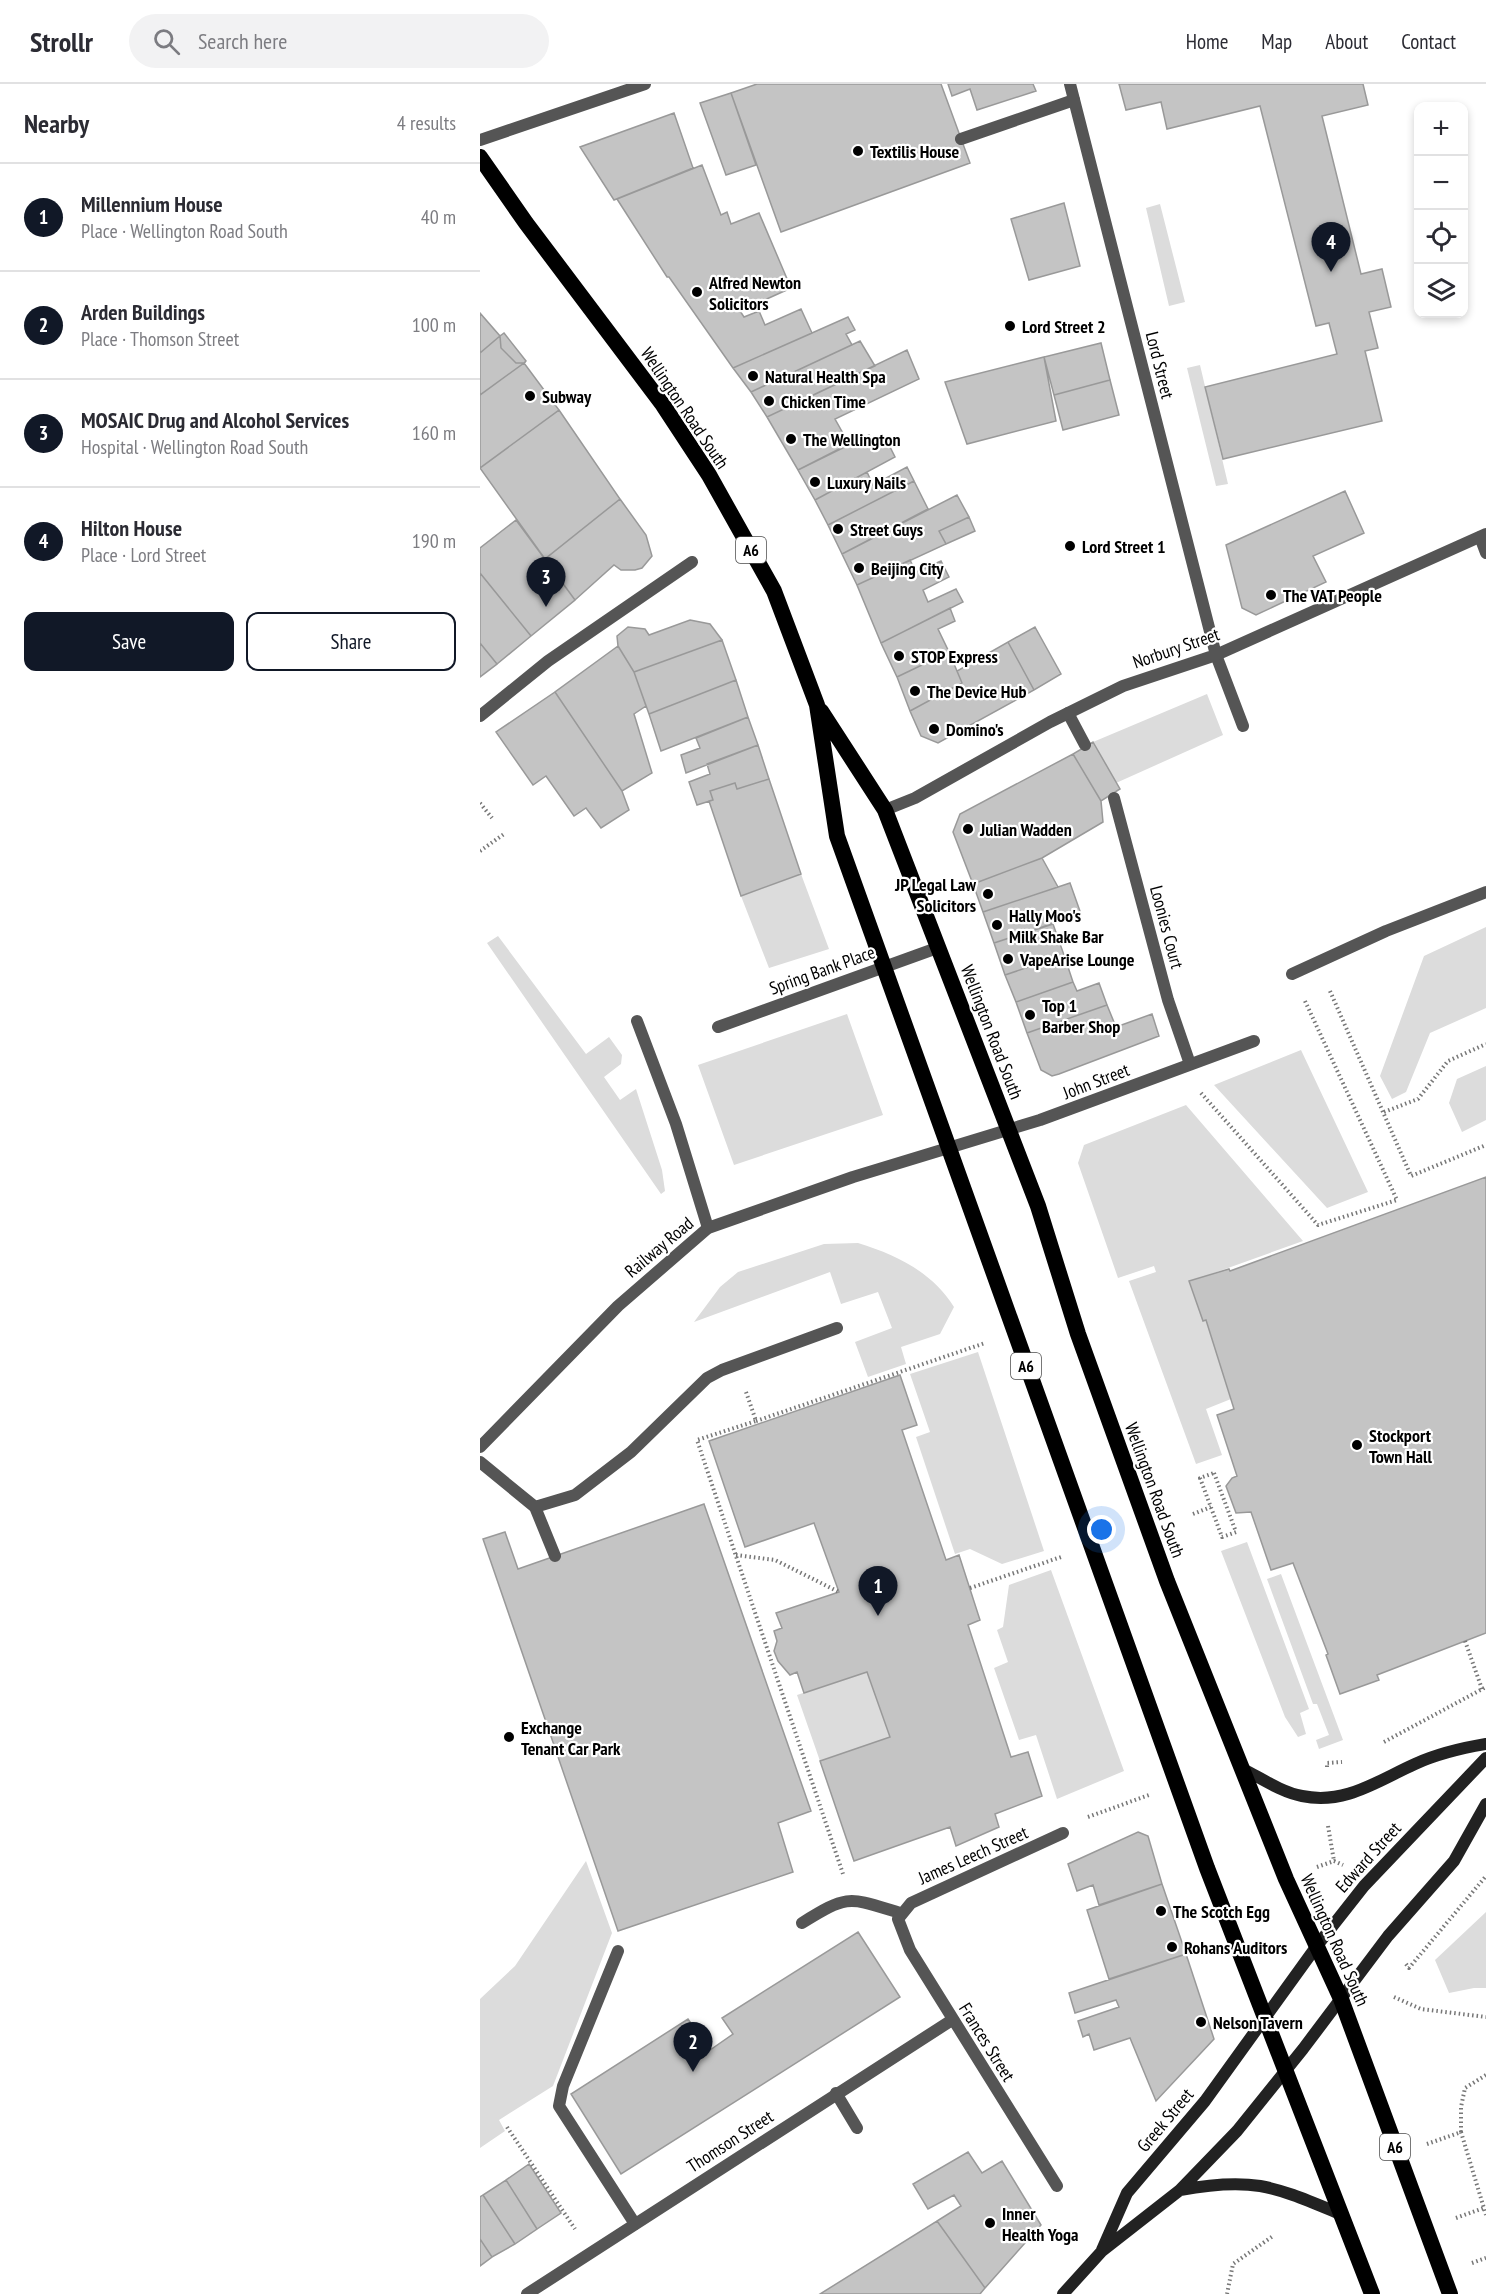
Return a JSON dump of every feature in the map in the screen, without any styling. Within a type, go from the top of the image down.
[{"type":"highway","name":"Wellington Road South","points":[[480,157],[526,223],[663,405],[709,476],[774,591],[817,705],[837,836],[1177,1786],[1372,2294]]},
{"type":"highway","name":"Wellington Road South","points":[[817,705],[885,810],[1038,1206],[1078,1334],[1167,1581],[1316,1947],[1341,1999],[1450,2294]]},
{"type":"main road","points":[[1243,1769],[1300,1796],[1327,1799],[1350,1796],[1417,1763],[1460,1748],[1486,1744]]},
{"type":"main road","name":"Edward Street","points":[[1266,2018],[1316,1947],[1364,1886],[1486,1758]]},
{"type":"main road","points":[[1285,2071],[1388,1936],[1454,1861],[1486,1804]]},
{"type":"main road","name":"Greek Street","points":[[1102,2251],[1127,2193],[1205,2101],[1266,2018]]},
{"type":"main road","name":"Greek Street","points":[[1063,2294],[1102,2251],[1180,2190],[1237,2131],[1285,2071]]},
{"type":"main road","points":[[1180,2190],[1215,2183],[1251,2183],[1267,2186],[1343,2215]]},
{"type":"street","points":[[480,140],[645,84]]},
{"type":"street","name":"Lord Street","points":[[1070,84],[1216,655],[1243,726]]},
{"type":"street","points":[[961,139],[1074,100]]},
{"type":"street","points":[[1483,535],[1486,553]]},
{"type":"street","name":"Norbury Street","points":[[885,810],[915,798],[1068,713],[1123,686],[1216,655],[1483,535]]},
{"type":"street","points":[[480,716],[548,661],[692,562]]},
{"type":"street","points":[[1068,713],[1085,745]]},
{"type":"street","name":"Loonies Court","points":[[1114,798],[1168,1000],[1190,1064]]},
{"type":"street","points":[[1292,974],[1317,961],[1486,892]]},
{"type":"street","name":"Spring Bank Place","points":[[718,1027],[938,948]]},
{"type":"street","points":[[637,1021],[676,1124],[708,1228]]},
{"type":"street","name":"John Street","points":[[948,1148],[1053,1116],[1254,1041]]},
{"type":"street","name":"Railway Road","points":[[480,1447],[618,1306],[708,1228],[792,1197],[948,1148]]},
{"type":"street","points":[[535,1507],[575,1495],[631,1452],[693,1389],[722,1370],[837,1328]]},
{"type":"street","points":[[480,1462],[535,1507],[555,1556]]},
{"type":"street","name":"James Leech Street","points":[[900,1913],[911,1903],[1063,1833]]},
{"type":"street","points":[[802,1923],[840,1901],[856,1900],[900,1913]]},
{"type":"street","name":"Frances Street","points":[[900,1913],[898,1924],[903,1938],[1057,2186]]},
{"type":"street","points":[[618,1950],[563,2086],[559,2106],[635,2224]]},
{"type":"street","name":"Thomson Street","points":[[527,2294],[952,2020]]},
{"type":"street","points":[[836,2093],[857,2128]]},
{"type":"path","points":[[480,804],[492,818]]},
{"type":"path","points":[[480,851],[504,834]]},
{"type":"path","points":[[1317,961],[1410,1176],[1486,1145]]},
{"type":"path","points":[[1190,1064],[1200,1091],[1318,1225],[1397,1200],[1292,974]]},
{"type":"path","points":[[1384,1112],[1418,1099],[1448,1061],[1486,1044]]},
{"type":"path","points":[[850,1901],[697,1440],[985,1343]]},
{"type":"path","points":[[737,1365],[756,1420]]},
{"type":"path","points":[[1214,1473],[1224,1502],[1236,1532],[1222,1537],[1200,1478],[1214,1473]]},
{"type":"path","points":[[1224,1502],[1231,1500]]},
{"type":"path","points":[[1193,1514],[1211,1508]]},
{"type":"path","points":[[736,1555],[775,1560],[838,1592]]},
{"type":"path","points":[[970,1588],[1061,1557]]},
{"type":"path","points":[[1378,1745],[1484,1688],[1465,1641]]},
{"type":"path","points":[[1327,1763],[1346,1761]]},
{"type":"path","points":[[1063,1833],[1075,1821],[1177,1786]]},
{"type":"path","points":[[1409,1968],[1486,1876]]},
{"type":"path","points":[[1394,1997],[1421,2009],[1486,2018]]},
{"type":"path","points":[[1486,2075],[1465,2088],[1461,2132],[1486,2215]]},
{"type":"path","points":[[507,2127],[589,2254]]},
{"type":"path","points":[[1427,2144],[1461,2132]]},
{"type":"path","points":[[1455,2218],[1484,2208]]},
{"type":"path","points":[[1227,2294],[1233,2264],[1273,2236]]},
{"type":"path","points":[[1471,2264],[1486,2258]]},
{"type":"shaded area","points":[[1160,204],[1185,302],[1169,306],[1146,208]]},
{"type":"shaded area","points":[[1200,365],[1228,484],[1216,486],[1187,368]]},
{"type":"shaded area","points":[[1207,694],[1223,735],[1116,783],[1093,742]]},
{"type":"shaded area","points":[[801,874],[829,949],[769,968],[741,896]]},
{"type":"shaded area","points":[[1486,927],[1486,1008],[1430,1033],[1406,1092],[1392,1099],[1380,1076],[1424,956]]},
{"type":"shaded area","points":[[498,936],[586,1054],[609,1037],[622,1055],[621,1064],[604,1077],[620,1100],[636,1089],[662,1170],[665,1191],[661,1194],[487,943]]},
{"type":"shaded area","points":[[847,1014],[883,1115],[734,1165],[698,1065]]},
{"type":"shaded area","points":[[1301,1050],[1368,1192],[1327,1208],[1214,1085]]},
{"type":"shaded area","points":[[1486,1066],[1486,1120],[1462,1132],[1449,1103],[1457,1079]]},
{"type":"shaded area","points":[[1186,1105],[1303,1241],[1189,1282],[1203,1320],[1206,1320],[1231,1399],[1206,1409],[1222,1455],[1196,1464],[1129,1281],[1156,1272],[1154,1266],[1118,1278],[1078,1163],[1084,1145]]},
{"type":"shaded area","points":[[858,1243],[912,1266],[935,1284],[954,1307],[940,1334],[901,1347],[906,1364],[868,1377],[855,1342],[892,1328],[878,1292],[841,1304],[830,1272],[694,1322],[720,1287],[738,1272],[824,1244]]},
{"type":"shaded area","points":[[978,1352],[1044,1551],[1002,1564],[970,1549],[955,1554],[916,1437],[930,1432],[910,1374]]},
{"type":"shaded area","points":[[1247,1542],[1309,1709],[1300,1713],[1306,1734],[1298,1737],[1285,1717],[1221,1551]]},
{"type":"shaded area","points":[[1051,1570],[1124,1771],[1057,1799],[1036,1735],[1019,1740],[994,1668],[1008,1662],[997,1630],[1003,1627],[1009,1585]]},
{"type":"shaded area","points":[[1281,1574],[1343,1740],[1319,1749],[1316,1740],[1329,1735],[1317,1704],[1313,1704],[1267,1579]]},
{"type":"shaded area","points":[[867,1672],[890,1737],[820,1761],[797,1695]]},
{"type":"shaded area","points":[[586,1861],[612,1933],[553,2086],[499,2120],[505,2131],[480,2148],[480,1999],[515,1966]]},
{"type":"shaded area","points":[[1486,1912],[1486,1988],[1449,1993],[1435,1960]]},
{"type":"building","name":"Textilis House","points":[[757,84],[941,84],[970,163],[781,232],[731,93]]},
{"type":"building","points":[[948,84],[1033,84],[1036,91],[977,110],[970,89],[952,96]]},
{"type":"building","points":[[1119,84],[1363,84],[1368,105],[1322,116],[1361,274],[1382,269],[1391,307],[1369,312],[1378,348],[1365,351],[1382,421],[1223,459],[1205,387],[1337,354],[1329,323],[1316,326],[1260,106],[1167,129],[1161,102],[1126,110]]},
{"type":"building","points":[[731,93],[756,165],[726,175],[700,103]]},
{"type":"building","points":[[674,113],[693,168],[614,200],[580,147]]},
{"type":"building","points":[[702,165],[721,215],[727,212],[731,224],[759,213],[791,288],[740,311],[744,317],[759,311],[765,325],[801,309],[812,333],[733,368],[667,277],[617,199]]},
{"type":"building","points":[[1064,203],[1080,266],[1029,280],[1011,219]]},
{"type":"building","points":[[480,313],[500,336],[480,353]]},
{"type":"building","points":[[848,317],[855,330],[846,334],[852,345],[751,392],[733,368]]},
{"type":"building","points":[[504,333],[526,361],[524,363],[516,363],[501,348],[500,336]]},
{"type":"building","points":[[500,336],[501,348],[516,363],[524,363],[480,395],[480,353]]},
{"type":"building","points":[[860,341],[875,366],[767,417],[751,392]]},
{"type":"building","points":[[1101,343],[1110,380],[1054,395],[1044,357]]},
{"type":"building","points":[[907,350],[919,379],[835,419],[849,444],[798,470],[767,417]]},
{"type":"building","points":[[1044,357],[1056,421],[967,444],[945,382]]},
{"type":"building","points":[[524,363],[559,410],[480,468],[480,395]]},
{"type":"building","points":[[1110,380],[1119,415],[1063,430],[1054,395]]},
{"type":"building","points":[[559,410],[620,499],[545,559],[480,468]]},
{"type":"building","points":[[869,435],[876,447],[887,441],[895,457],[815,500],[798,470]]},
{"type":"building","points":[[907,467],[914,481],[828,525],[815,500],[867,472],[873,485]]},
{"type":"building","points":[[914,481],[928,509],[842,554],[828,525]]},
{"type":"building","points":[[1345,491],[1364,533],[1313,556],[1326,582],[1256,615],[1242,608],[1226,545]]},
{"type":"building","points":[[957,495],[969,517],[939,531],[946,544],[857,585],[842,554]]},
{"type":"building","points":[[620,499],[646,535],[652,556],[642,568],[635,570],[621,570],[614,565],[575,600],[545,559]]},
{"type":"building","points":[[969,517],[975,531],[946,544],[939,531]]},
{"type":"building","points":[[516,520],[575,600],[531,636],[480,573],[480,548]]},
{"type":"building","points":[[910,560],[916,572],[941,561],[949,577],[923,590],[928,602],[956,589],[963,602],[881,643],[857,585]]},
{"type":"building","points":[[480,573],[531,636],[497,664],[480,643]]},
{"type":"building","points":[[950,608],[955,621],[938,629],[949,652],[897,677],[881,643]]},
{"type":"building","points":[[690,620],[710,624],[722,640],[634,672],[618,646],[617,636],[628,627],[645,629],[649,635]]},
{"type":"building","points":[[1035,627],[1061,674],[1034,690],[1008,642]]},
{"type":"building","points":[[722,640],[736,680],[649,714],[634,672]]},
{"type":"building","points":[[1008,642],[1034,690],[938,743],[921,736],[910,711],[962,683],[957,671]]},
{"type":"building","points":[[480,643],[497,664],[480,677]]},
{"type":"building","points":[[618,646],[634,672],[646,706],[634,714],[652,773],[622,791],[555,692]]},
{"type":"building","points":[[949,652],[962,683],[910,711],[897,677]]},
{"type":"building","points":[[736,680],[748,717],[661,751],[649,714]]},
{"type":"building","points":[[555,692],[622,791],[629,810],[601,828],[586,808],[574,816],[546,776],[533,785],[496,732]]},
{"type":"building","points":[[748,717],[758,745],[686,773],[681,755],[700,748],[696,738]]},
{"type":"building","points":[[1093,742],[1120,789],[1101,801],[1073,754]]},
{"type":"building","points":[[758,745],[769,779],[737,789],[735,783],[710,791],[713,800],[697,805],[689,782],[710,774],[707,764]]},
{"type":"building","points":[[1073,754],[1101,801],[1103,822],[1042,858],[973,884],[953,832],[960,814]]},
{"type":"building","points":[[769,779],[801,874],[741,896],[709,801],[713,800],[710,791],[735,783],[737,789]]},
{"type":"building","points":[[1042,858],[1058,887],[983,912],[973,884]]},
{"type":"building","points":[[1070,883],[1081,914],[994,943],[983,912]]},
{"type":"building","points":[[1053,924],[1064,955],[1005,975],[994,943]]},
{"type":"building","points":[[1064,955],[1073,982],[1016,1002],[1005,975]]},
{"type":"building","points":[[1073,982],[1077,991],[1099,983],[1107,1005],[1027,1033],[1016,1002]]},
{"type":"building","points":[[1107,1005],[1116,1027],[1152,1014],[1159,1036],[1059,1074],[1052,1076],[1041,1070],[1027,1033]]},
{"type":"building","name":"Stockport Town Hall","points":[[1486,1177],[1486,1633],[1377,1675],[1379,1680],[1340,1694],[1326,1655],[1328,1654],[1293,1563],[1271,1570],[1251,1512],[1236,1513],[1226,1486],[1232,1478],[1237,1476],[1217,1415],[1234,1409],[1206,1320],[1203,1321],[1189,1281],[1229,1269],[1230,1271]]},
{"type":"building","points":[[900,1375],[917,1425],[902,1430],[946,1560],[959,1555],[980,1620],[968,1625],[1011,1757],[1028,1752],[1042,1796],[995,1814],[999,1827],[956,1846],[950,1827],[854,1861],[820,1761],[890,1737],[867,1672],[804,1693],[797,1672],[790,1675],[778,1661],[774,1651],[777,1641],[774,1631],[782,1628],[776,1613],[839,1592],[814,1523],[745,1547],[709,1441]]},
{"type":"building","points":[[704,1504],[811,1811],[778,1823],[793,1872],[618,1931],[483,1539],[505,1532],[518,1569]]},
{"type":"building","points":[[1138,1832],[1148,1836],[1162,1884],[1099,1905],[1093,1885],[1077,1891],[1068,1864]]},
{"type":"building","points":[[1162,1884],[1186,1954],[1109,1979],[1087,1910]]},
{"type":"building","points":[[858,1932],[900,1997],[621,2174],[571,2094],[688,2019],[710,2050],[733,2034],[722,2018]]},
{"type":"building","points":[[1186,1954],[1214,2039],[1156,2101],[1130,2038],[1094,2050],[1089,2034],[1083,2037],[1078,2021],[1119,2007],[1116,2000],[1075,2013],[1069,1993]]},
{"type":"building","points":[[968,2152],[982,2173],[1002,2161],[1041,2225],[985,2288],[937,2221],[961,2206],[954,2195],[928,2209],[913,2184]]},
{"type":"building","points":[[529,2164],[561,2213],[537,2229],[506,2180]]},
{"type":"building","points":[[506,2180],[537,2229],[515,2244],[483,2195]]},
{"type":"building","points":[[483,2195],[515,2244],[492,2257],[480,2239],[480,2197]]},
{"type":"building","points":[[937,2221],[985,2288],[980,2294],[820,2294]]},
{"type":"building","points":[[480,2239],[492,2257],[480,2266]]},
{"type":"place","name":"Textilis House","points":[[858,151]]},
{"type":"place","name":"Hilton House","points":[[1331,272]]},
{"type":"place","name":"Alfred Newton Solicitors","points":[[697,292]]},
{"type":"place","name":"Lord Street 2","points":[[1010,326]]},
{"type":"place","name":"Natural Health Spa","points":[[753,376]]},
{"type":"place","name":"Subway","points":[[530,396]]},
{"type":"place","name":"Chicken Time","points":[[769,401]]},
{"type":"place","name":"The Wellington","points":[[791,439]]},
{"type":"place","name":"Luxury Nails","points":[[815,482]]},
{"type":"place","name":"Street Guys","points":[[838,529]]},
{"type":"place","name":"Lord Street 1","points":[[1070,546]]},
{"type":"place","name":"Beijing City","points":[[859,568]]},
{"type":"place","name":"The VAT People","points":[[1271,595]]},
{"type":"place","name":"MOSAIC Drug and Alcohol Services","points":[[546,607]]},
{"type":"place","name":"STOP Express","points":[[899,656]]},
{"type":"place","name":"The Device Hub","points":[[915,691]]},
{"type":"place","name":"Domino's","points":[[934,729]]},
{"type":"place","name":"Julian Wadden","points":[[968,829]]},
{"type":"place","name":"JP Legal Law Solicitors","points":[[988,894]]},
{"type":"place","name":"Hally Moo's Milk Shake Bar","points":[[997,925]]},
{"type":"place","name":"VapeArise Lounge","points":[[1008,959]]},
{"type":"place","name":"Top 1 Barber Shop","points":[[1030,1015]]},
{"type":"place","name":"Stockport Town Hall","points":[[1357,1445]]},
{"type":"place","name":"Millennium House","points":[[878,1616]]},
{"type":"place","name":"Exchange Tenant Car Park","points":[[509,1737]]},
{"type":"place","name":"The Scotch Egg","points":[[1161,1911]]},
{"type":"place","name":"Rohans Auditors","points":[[1172,1947]]},
{"type":"place","name":"Nelson Tavern","points":[[1201,2022]]},
{"type":"place","name":"Arden Buildings","points":[[693,2072]]},
{"type":"place","name":"Inner Health Yoga","points":[[990,2223]]}]
